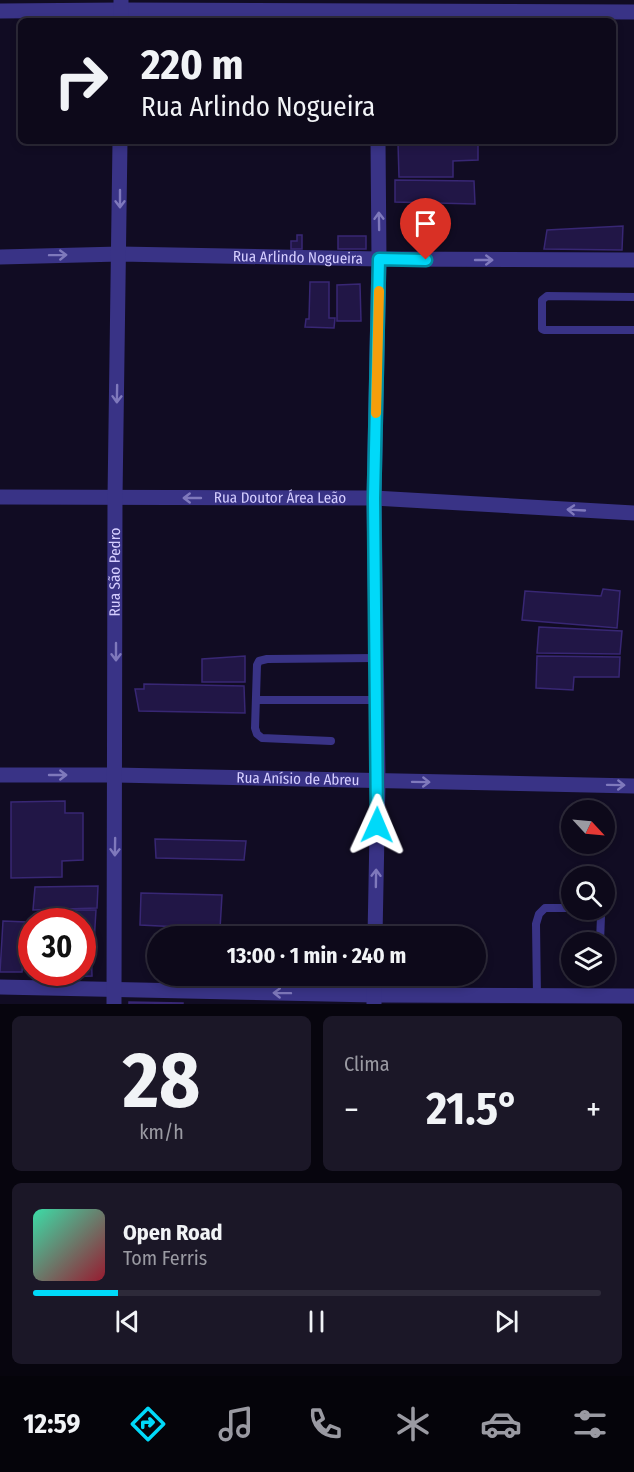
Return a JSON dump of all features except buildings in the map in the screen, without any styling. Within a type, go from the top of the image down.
[{"type":"street","points":[[0,11],[634,12]]},
{"type":"street","name":"Rua São Pedro","points":[[114,997],[115,498],[120,144]]},
{"type":"street","points":[[375,926],[378,781],[374,498],[379,259],[378,144]]},
{"type":"street","name":"Rua Arlindo Nogueira","points":[[0,257],[120,254],[379,259],[634,260]]},
{"type":"street","name":"Rua Doutor Área Leão","points":[[0,497],[374,498],[634,513]]},
{"type":"street","name":"Rua Anísio de Abreu","points":[[0,775],[116,775],[634,786]]},
{"type":"street","points":[[0,987],[114,997],[374,1000],[634,996]]},
{"type":"lane","points":[[634,297],[546,296],[542,300],[542,329],[634,330]]},
{"type":"lane","points":[[331,741],[262,738],[257,734],[255,728],[257,665],[267,659],[376,658]]},
{"type":"lane","points":[[256,700],[377,700]]},
{"type":"lane","points":[[537,996],[536,924],[544,908],[561,908]]},
{"type":"slow traffic","points":[[376,413],[379,291]]},
{"type":"route","points":[[377,825],[374,498],[379,259],[426,260]]}]
